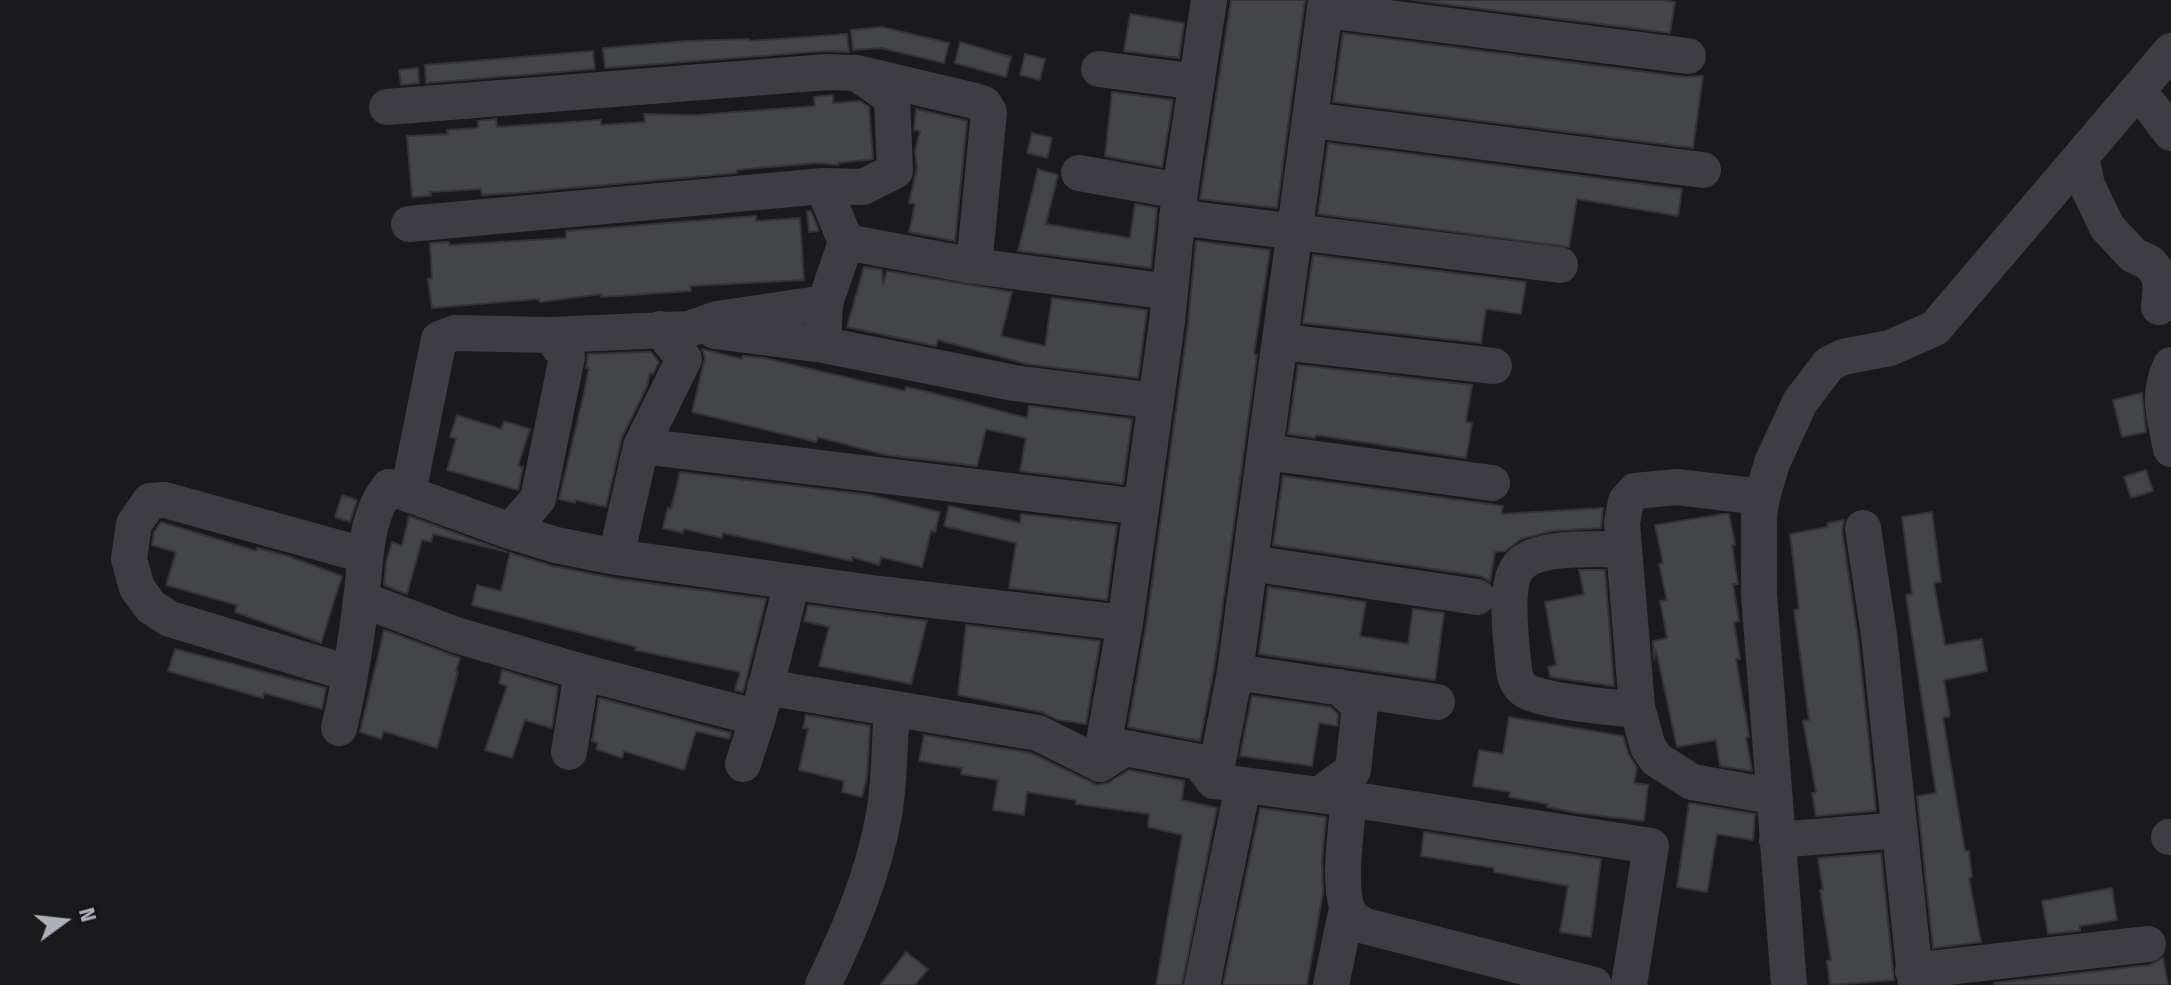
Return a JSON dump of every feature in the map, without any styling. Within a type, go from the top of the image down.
[{"type":"street","points":[[1100,764],[1125,623],[1170,292],[1178,204],[1209,0]]},
{"type":"street","points":[[1202,985],[1229,784],[1235,672],[1326,5],[1688,56]]},
{"type":"street","points":[[1789,985],[1772,796],[1759,594],[1759,516],[1772,463],[1800,402],[1829,364],[1843,357],[1890,348],[1935,328],[2171,51]]},
{"type":"street","points":[[1099,69],[1197,82]]},
{"type":"street","points":[[387,107],[827,72],[857,73],[975,101],[989,112],[974,266]]},
{"type":"street","points":[[409,224],[823,186],[863,187],[895,171],[892,98],[857,73]]},
{"type":"street","points":[[2138,90],[2171,133]]},
{"type":"street","points":[[1311,120],[1703,170]]},
{"type":"street","points":[[2081,157],[2087,185],[2107,227],[2133,255],[2150,263],[2158,274],[2161,284],[2159,307]]},
{"type":"street","points":[[1079,173],[1178,204],[1296,231],[1560,265]]},
{"type":"street","points":[[823,186],[852,243]]},
{"type":"street","points":[[824,345],[825,303],[852,243],[863,187]]},
{"type":"street","points":[[852,243],[974,266],[1170,292]]},
{"type":"street","points":[[675,329],[725,317],[825,303]]},
{"type":"street","points":[[408,493],[439,339],[455,333],[550,335],[675,329],[824,345],[1014,383],[1156,401]]},
{"type":"street","points":[[616,557],[641,446],[684,359],[675,329]]},
{"type":"street","points":[[510,531],[538,499],[547,456],[567,357],[550,335]]},
{"type":"street","points":[[1282,342],[1494,366]]},
{"type":"street","points":[[2171,365],[2161,394],[2171,449]]},
{"type":"street","points":[[641,446],[1141,507]]},
{"type":"street","points":[[1266,452],[1492,483]]},
{"type":"street","points":[[339,728],[347,696],[364,555],[381,497],[389,487],[510,531],[556,545],[616,557],[1125,623]]},
{"type":"street","points":[[1762,497],[1677,487],[1635,491],[1626,501],[1622,523],[1637,710],[1648,747],[1656,759],[1692,782],[1772,796]]},
{"type":"street","points":[[348,673],[170,619],[151,607],[137,588],[129,559],[134,524],[150,501],[165,500],[364,555]]},
{"type":"street","points":[[1863,528],[1879,635],[1914,978],[2148,944]]},
{"type":"street","points":[[1623,549],[1542,554],[1519,565],[1513,578],[1510,602],[1514,670],[1518,684],[1532,693],[1637,710]]},
{"type":"street","points":[[1250,563],[1477,597]]},
{"type":"street","points":[[743,764],[792,582]]},
{"type":"street","points":[[361,599],[456,635],[582,672],[762,702],[934,714],[1038,733],[1100,764]]},
{"type":"street","points":[[569,752],[582,672]]},
{"type":"street","points":[[1235,672],[1437,702]]},
{"type":"street","points":[[1339,687],[1360,706],[1353,770],[1334,797],[1343,886],[1347,908],[1353,919],[1365,926],[1594,985]]},
{"type":"street","points":[[823,985],[869,878],[884,813],[892,709]]},
{"type":"street","points":[[1100,764],[1125,748],[1199,762],[1229,784],[1334,797],[1651,846],[1629,985]]},
{"type":"street","points":[[1777,840],[1900,830]]},
{"type":"street","points":[[1331,985],[1347,908]]},
{"type":"building","points":[[1231,0],[1305,0],[1277,208],[1200,199]]},
{"type":"building","points":[[1413,0],[1662,0],[1675,2],[1670,33]]},
{"type":"building","points":[[1130,14],[1184,23],[1179,58],[1124,51]]},
{"type":"building","points":[[882,27],[949,43],[944,63],[881,48],[853,50],[851,30]]},
{"type":"building","points":[[1343,33],[1685,77],[1703,76],[1693,148],[1333,102]]},
{"type":"building","points":[[847,34],[849,52],[825,51],[605,68],[603,48],[688,41],[749,41]]},
{"type":"building","points":[[960,42],[1011,57],[1006,77],[955,63]]},
{"type":"building","points":[[593,51],[595,69],[426,83],[425,65]]},
{"type":"building","points":[[1025,54],[1045,59],[1040,80],[1020,75]]},
{"type":"building","points":[[418,68],[419,83],[401,85],[399,70]]},
{"type":"building","points":[[1112,92],[1173,100],[1162,167],[1105,156]]},
{"type":"building","points":[[833,95],[833,103],[860,101],[869,107],[873,159],[838,165],[819,163],[768,167],[737,170],[737,173],[515,193],[482,195],[481,189],[430,192],[431,196],[412,197],[407,136],[448,134],[447,130],[478,128],[478,121],[496,119],[497,127],[601,120],[601,125],[645,122],[644,114],[696,115],[815,106],[814,97]]},
{"type":"building","points":[[916,109],[967,121],[955,241],[909,232],[915,204],[909,203],[917,168],[915,151],[920,131],[914,130]]},
{"type":"building","points":[[1032,133],[1052,138],[1047,158],[1027,153]]},
{"type":"building","points":[[1328,143],[1682,189],[1678,216],[1577,199],[1569,247],[1318,214]]},
{"type":"building","points":[[1038,169],[1058,175],[1046,224],[1130,238],[1135,204],[1157,208],[1151,268],[1018,251]]},
{"type":"building","points":[[807,211],[811,211],[819,231],[809,232]]},
{"type":"building","points":[[756,216],[756,221],[800,218],[804,280],[690,286],[691,291],[601,297],[602,294],[540,302],[539,299],[432,308],[428,279],[432,278],[430,243],[449,242],[449,245],[566,238],[566,231]]},
{"type":"building","points":[[1196,241],[1270,250],[1214,669],[1200,741],[1128,727],[1146,626],[1188,324]]},
{"type":"building","points":[[1313,255],[1526,282],[1521,314],[1486,309],[1481,343],[1303,323]]},
{"type":"building","points":[[864,267],[882,270],[883,285],[887,271],[1012,292],[1001,336],[1045,346],[1052,298],[1147,310],[1138,378],[1027,364],[938,340],[936,346],[847,327]]},
{"type":"building","points":[[702,349],[742,359],[743,356],[764,358],[905,391],[906,387],[1027,418],[1029,406],[1132,419],[1123,484],[1020,471],[1026,438],[986,429],[977,466],[886,455],[818,437],[816,442],[692,412],[705,358]]},
{"type":"building","points":[[651,352],[659,362],[653,374],[650,373],[647,386],[622,437],[606,507],[559,499],[589,368],[586,368],[588,354]]},
{"type":"building","points":[[1298,365],[1472,385],[1466,422],[1472,423],[1466,458],[1316,435],[1315,438],[1288,434]]},
{"type":"building","points":[[2142,393],[2146,432],[2122,437],[2113,400]]},
{"type":"building","points":[[457,415],[501,429],[504,421],[530,429],[518,466],[523,467],[518,490],[447,470],[456,439],[450,437]]},
{"type":"building","points":[[2146,470],[2153,491],[2131,498],[2124,477]]},
{"type":"building","points":[[680,472],[870,495],[940,512],[935,532],[931,531],[922,567],[881,557],[879,565],[852,557],[852,561],[723,533],[722,538],[684,529],[683,533],[663,528]]},
{"type":"building","points":[[1283,476],[1503,506],[1501,514],[1603,508],[1601,528],[1552,531],[1521,539],[1505,551],[1495,552],[1490,581],[1480,576],[1273,545]]},
{"type":"building","points":[[342,495],[357,500],[350,522],[335,517]]},
{"type":"building","points":[[949,506],[1020,523],[1021,514],[1117,525],[1107,600],[1009,588],[1016,543],[944,526]]},
{"type":"building","points":[[1932,512],[1941,582],[1934,583],[1945,645],[1982,639],[1987,671],[1944,680],[1950,716],[1943,718],[1965,851],[1969,851],[1972,877],[1969,878],[1981,942],[1933,948],[1917,796],[1936,793],[1906,595],[1912,594],[1902,517]]},
{"type":"building","points":[[1729,514],[1735,545],[1732,545],[1738,584],[1733,584],[1739,621],[1734,622],[1740,659],[1736,659],[1752,771],[1720,766],[1716,740],[1677,747],[1656,650],[1654,660],[1653,641],[1667,638],[1660,601],[1667,600],[1655,525]]},
{"type":"building","points":[[409,516],[507,552],[433,534],[431,542],[422,540],[407,594],[384,585],[392,542],[402,546]]},
{"type":"building","points":[[1844,520],[1842,531],[1858,638],[1876,811],[1816,816],[1812,793],[1816,792],[1803,721],[1809,720],[1794,610],[1799,609],[1790,534],[1828,527],[1827,523]]},
{"type":"building","points":[[161,522],[256,551],[257,548],[288,556],[342,576],[321,643],[235,612],[237,605],[166,585],[176,552],[152,545],[154,532]]},
{"type":"building","points":[[510,553],[552,566],[612,578],[766,599],[743,692],[735,690],[740,672],[635,650],[636,647],[472,605],[477,585],[501,591]]},
{"type":"building","points":[[1579,570],[1605,570],[1614,686],[1550,677],[1548,667],[1556,665],[1545,602],[1584,594]]},
{"type":"building","points":[[1268,587],[1366,602],[1360,636],[1408,644],[1413,609],[1444,613],[1435,680],[1259,654]]},
{"type":"building","points":[[808,605],[927,621],[911,684],[819,666],[829,627],[804,621]]},
{"type":"building","points":[[966,625],[1100,641],[1086,724],[958,695]]},
{"type":"building","points":[[384,630],[460,658],[437,748],[384,731],[381,739],[360,732]]},
{"type":"building","points":[[175,649],[326,688],[322,709],[264,693],[263,698],[168,671]]},
{"type":"building","points":[[502,670],[558,687],[552,728],[525,720],[512,758],[485,750],[507,686],[499,683]]},
{"type":"building","points":[[1252,696],[1330,707],[1338,714],[1337,726],[1319,723],[1312,766],[1240,756]]},
{"type":"building","points":[[599,698],[731,733],[729,739],[696,731],[684,770],[624,751],[622,758],[596,749],[598,743],[592,741]]},
{"type":"building","points":[[806,715],[870,726],[867,777],[862,797],[842,792],[844,781],[799,770],[808,729],[803,728]]},
{"type":"building","points":[[1509,717],[1623,736],[1637,768],[1634,783],[1648,785],[1644,821],[1547,807],[1548,804],[1509,797],[1510,792],[1473,786],[1479,750],[1503,754]]},
{"type":"building","points":[[924,735],[1031,753],[1097,785],[1108,783],[1129,770],[1184,781],[1182,800],[1217,808],[1182,985],[1156,985],[1182,835],[1148,827],[1149,814],[1076,804],[1076,800],[1027,792],[1024,815],[993,810],[998,780],[961,774],[962,768],[919,761]]},
{"type":"building","points":[[1689,803],[1755,814],[1753,840],[1717,834],[1707,892],[1677,887]]},
{"type":"building","points":[[1260,808],[1326,817],[1323,892],[1307,985],[1223,985]]},
{"type":"building","points":[[1424,832],[1601,859],[1591,937],[1560,932],[1568,886],[1494,872],[1494,868],[1421,856]]},
{"type":"building","points":[[1881,853],[1894,980],[1830,985],[1827,961],[1831,960],[1818,858]]},
{"type":"building","points":[[2112,888],[2117,920],[2080,926],[2080,931],[2048,934],[2042,901]]},
{"type":"building","points":[[906,952],[928,969],[915,985],[880,985]]},
{"type":"building","points":[[2163,958],[2168,985],[1994,983],[2150,965]]}]
